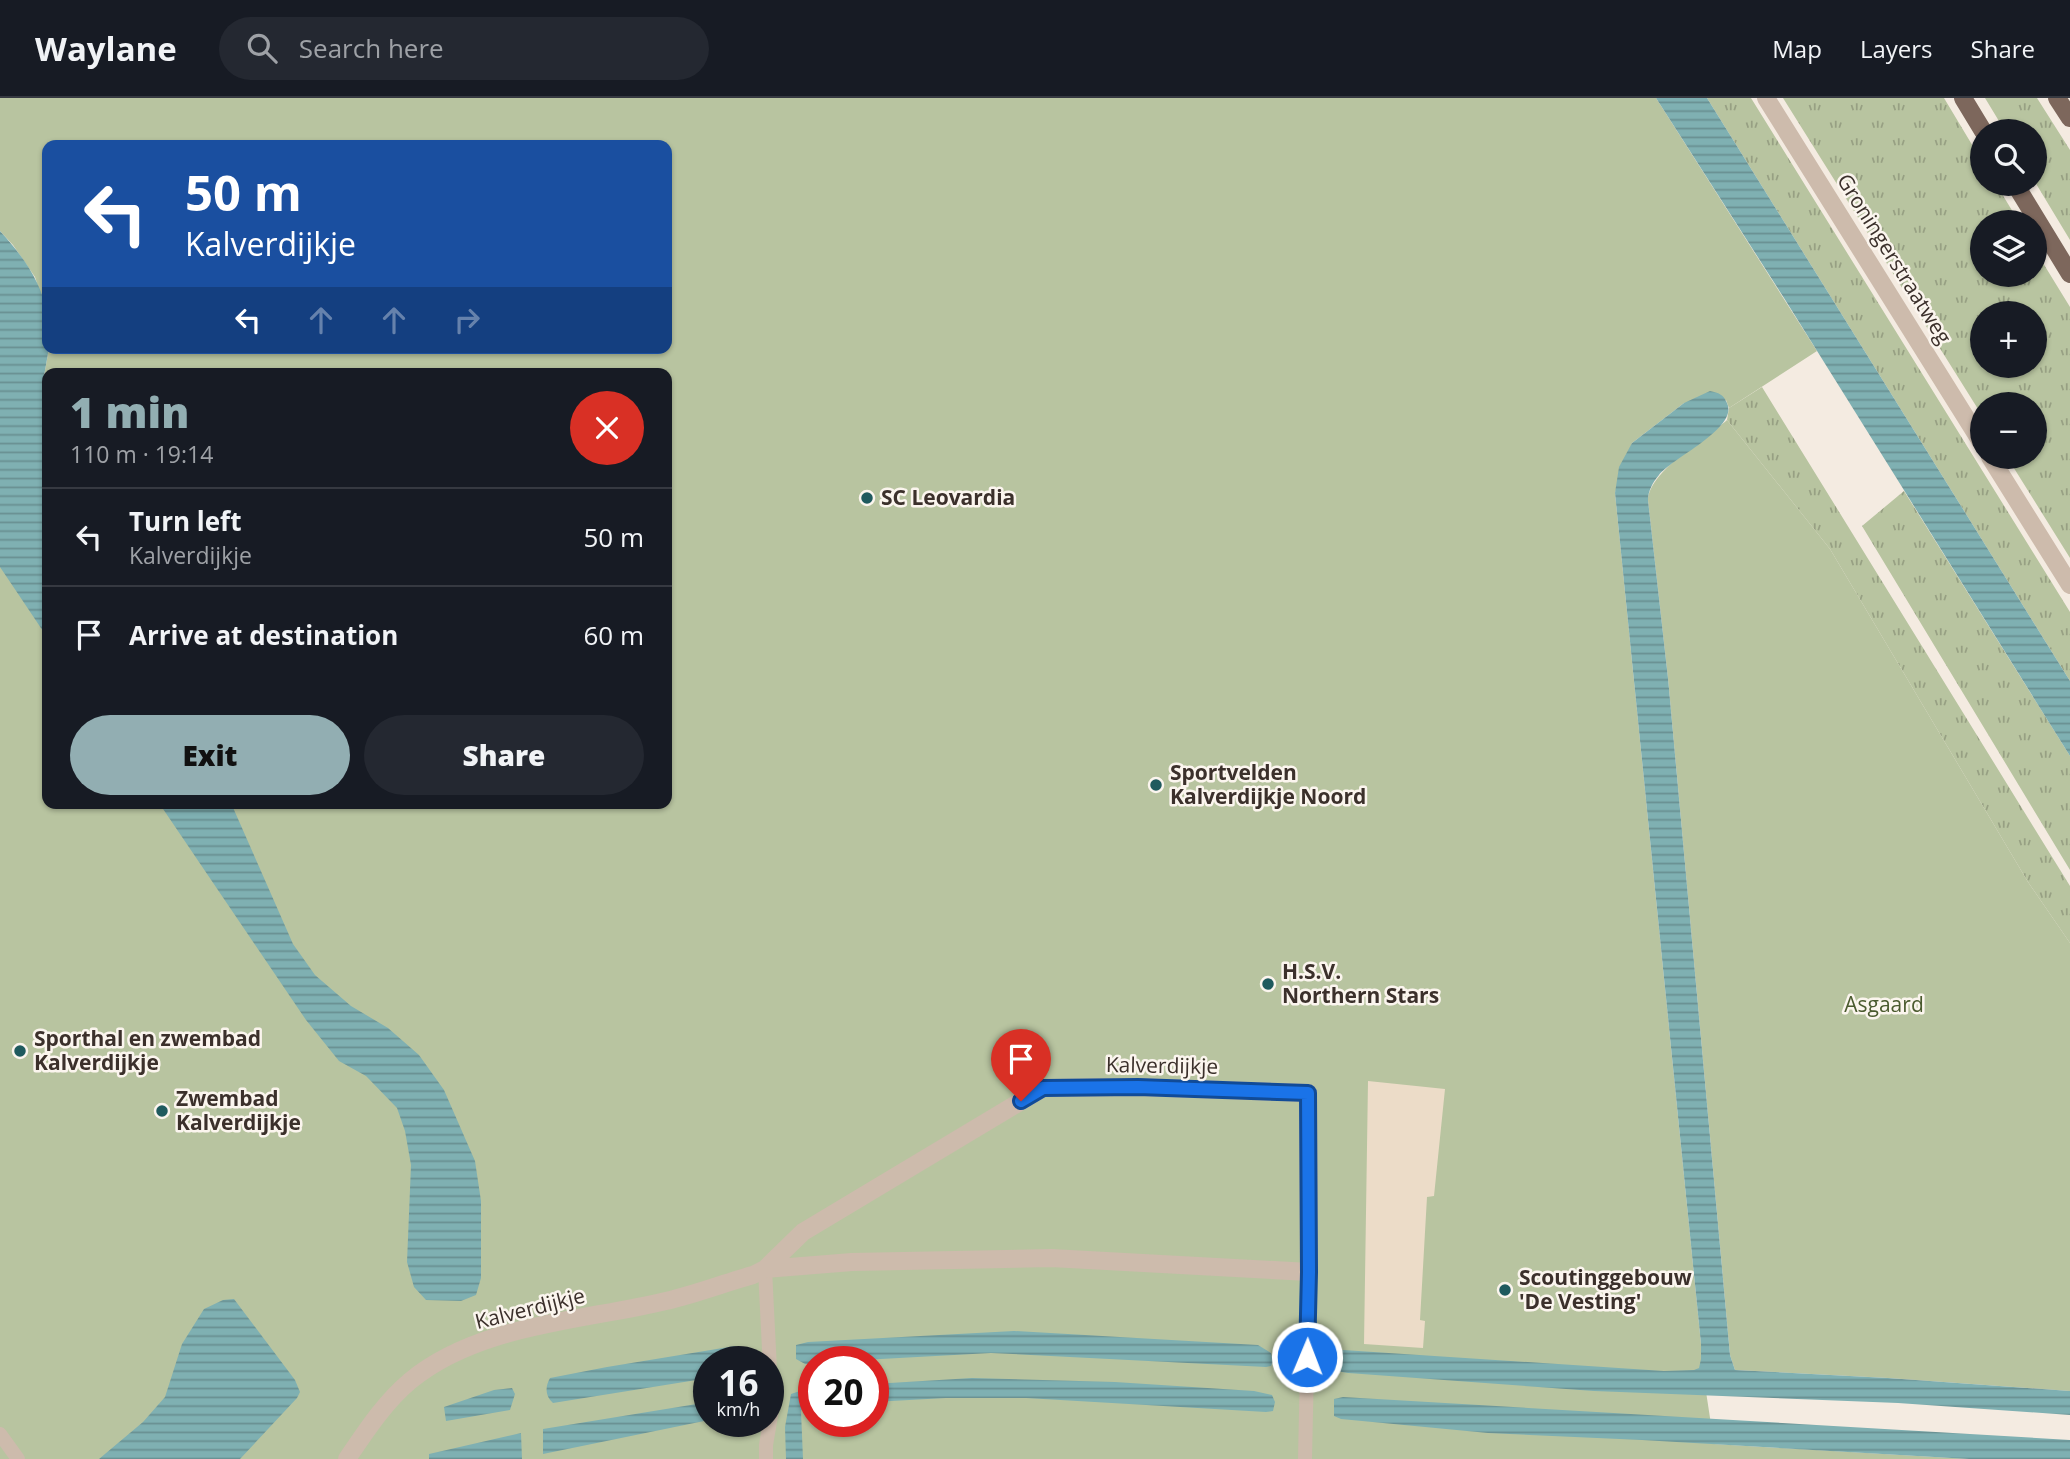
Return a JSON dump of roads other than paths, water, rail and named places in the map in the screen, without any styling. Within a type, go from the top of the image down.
[{"type":"main road","points":[[1963,98],[1976,119]]},
{"type":"main road","points":[[2057,98],[2070,118]]},
{"type":"main road","points":[[2022,196],[2070,274]]},
{"type":"street","name":"Groningerstraatweg","points":[[1766,98],[1970,424]]},
{"type":"street","points":[[1998,469],[2070,585]]},
{"type":"street","name":"Kalverdijkje","points":[[346,1459],[387,1404],[411,1381],[440,1361],[467,1348],[512,1333],[667,1301],[753,1275],[765,1269],[803,1232],[1043,1088],[1138,1087],[1308,1093],[1309,1272],[1051,1258],[852,1262],[765,1269]]},
{"type":"lane","points":[[765,1269],[772,1410],[766,1459]]},
{"type":"lane","name":"Kalverdijkje","points":[[1305,1459],[1309,1272]]},
{"type":"lane","points":[[0,1434],[18,1459]]},
{"type":"water","points":[[1656,98],[1707,98],[2070,681],[2070,756],[1784,298]]},
{"type":"water","points":[[0,231],[23,259],[42,295],[42,354],[48,354],[45,368],[42,368],[42,630],[0,567]]},
{"type":"water","points":[[1710,391],[1720,394],[1727,403],[1728,413],[1723,422],[1659,475],[1651,487],[1648,500],[1668,678],[1730,1355],[1735,1370],[2070,1391],[2070,1415],[1898,1403],[1594,1391],[1336,1371],[1335,1359],[1343,1350],[1664,1371],[1699,1368],[1701,1344],[1615,493],[1619,467],[1632,443],[1684,403]]},
{"type":"water","points":[[163,809],[234,809],[293,944],[315,975],[351,1006],[388,1028],[419,1055],[444,1090],[475,1161],[481,1201],[481,1278],[476,1295],[461,1301],[426,1300],[414,1287],[407,1262],[411,1165],[405,1131],[397,1108],[366,1076],[339,1061],[306,1020]]},
{"type":"water","points":[[234,1299],[295,1380],[300,1392],[297,1398],[240,1459],[99,1459],[143,1422],[165,1397],[182,1344],[204,1309],[223,1300]]},
{"type":"water","points":[[1014,1331],[1258,1345],[1271,1353],[1273,1362],[1266,1367],[991,1353],[889,1358],[889,1346],[798,1346],[798,1360],[796,1359],[796,1345],[808,1342]]},
{"type":"water","points":[[693,1353],[693,1381],[553,1403],[550,1400],[547,1388],[550,1378]]},
{"type":"water","points":[[972,1378],[1115,1382],[1254,1391],[1272,1395],[1275,1402],[1273,1411],[1266,1412],[1026,1398],[889,1401],[889,1383]]},
{"type":"water","points":[[512,1388],[515,1394],[510,1410],[446,1421],[444,1407],[494,1390]]},
{"type":"water","points":[[798,1392],[798,1437],[802,1437],[803,1459],[786,1459],[785,1427],[791,1394]]},
{"type":"water","points":[[1343,1397],[2070,1440],[2070,1459],[1969,1459],[1488,1433],[1341,1419],[1334,1416],[1334,1399]]},
{"type":"water","points":[[693,1405],[693,1423],[543,1454],[543,1429]]},
{"type":"water","points":[[521,1433],[522,1459],[429,1459],[429,1454]]},
{"type":"place","name":"SC Leovardia","points":[[867,498]]},
{"type":"place","name":"Sportvelden Kalverdijkje Noord","points":[[1156,785]]},
{"type":"place","name":"H.S.V. Northern Stars","points":[[1268,984]]},
{"type":"place","name":"Sporthal en zwembad Kalverdijkje","points":[[20,1051]]},
{"type":"place","name":"Zwembad Kalverdijkje","points":[[162,1111]]},
{"type":"place","name":"Scoutinggebouw 'De Vesting'","points":[[1505,1290]]},
{"type":"park label","name":"Asgaard","points":[[1884,1005]]}]
